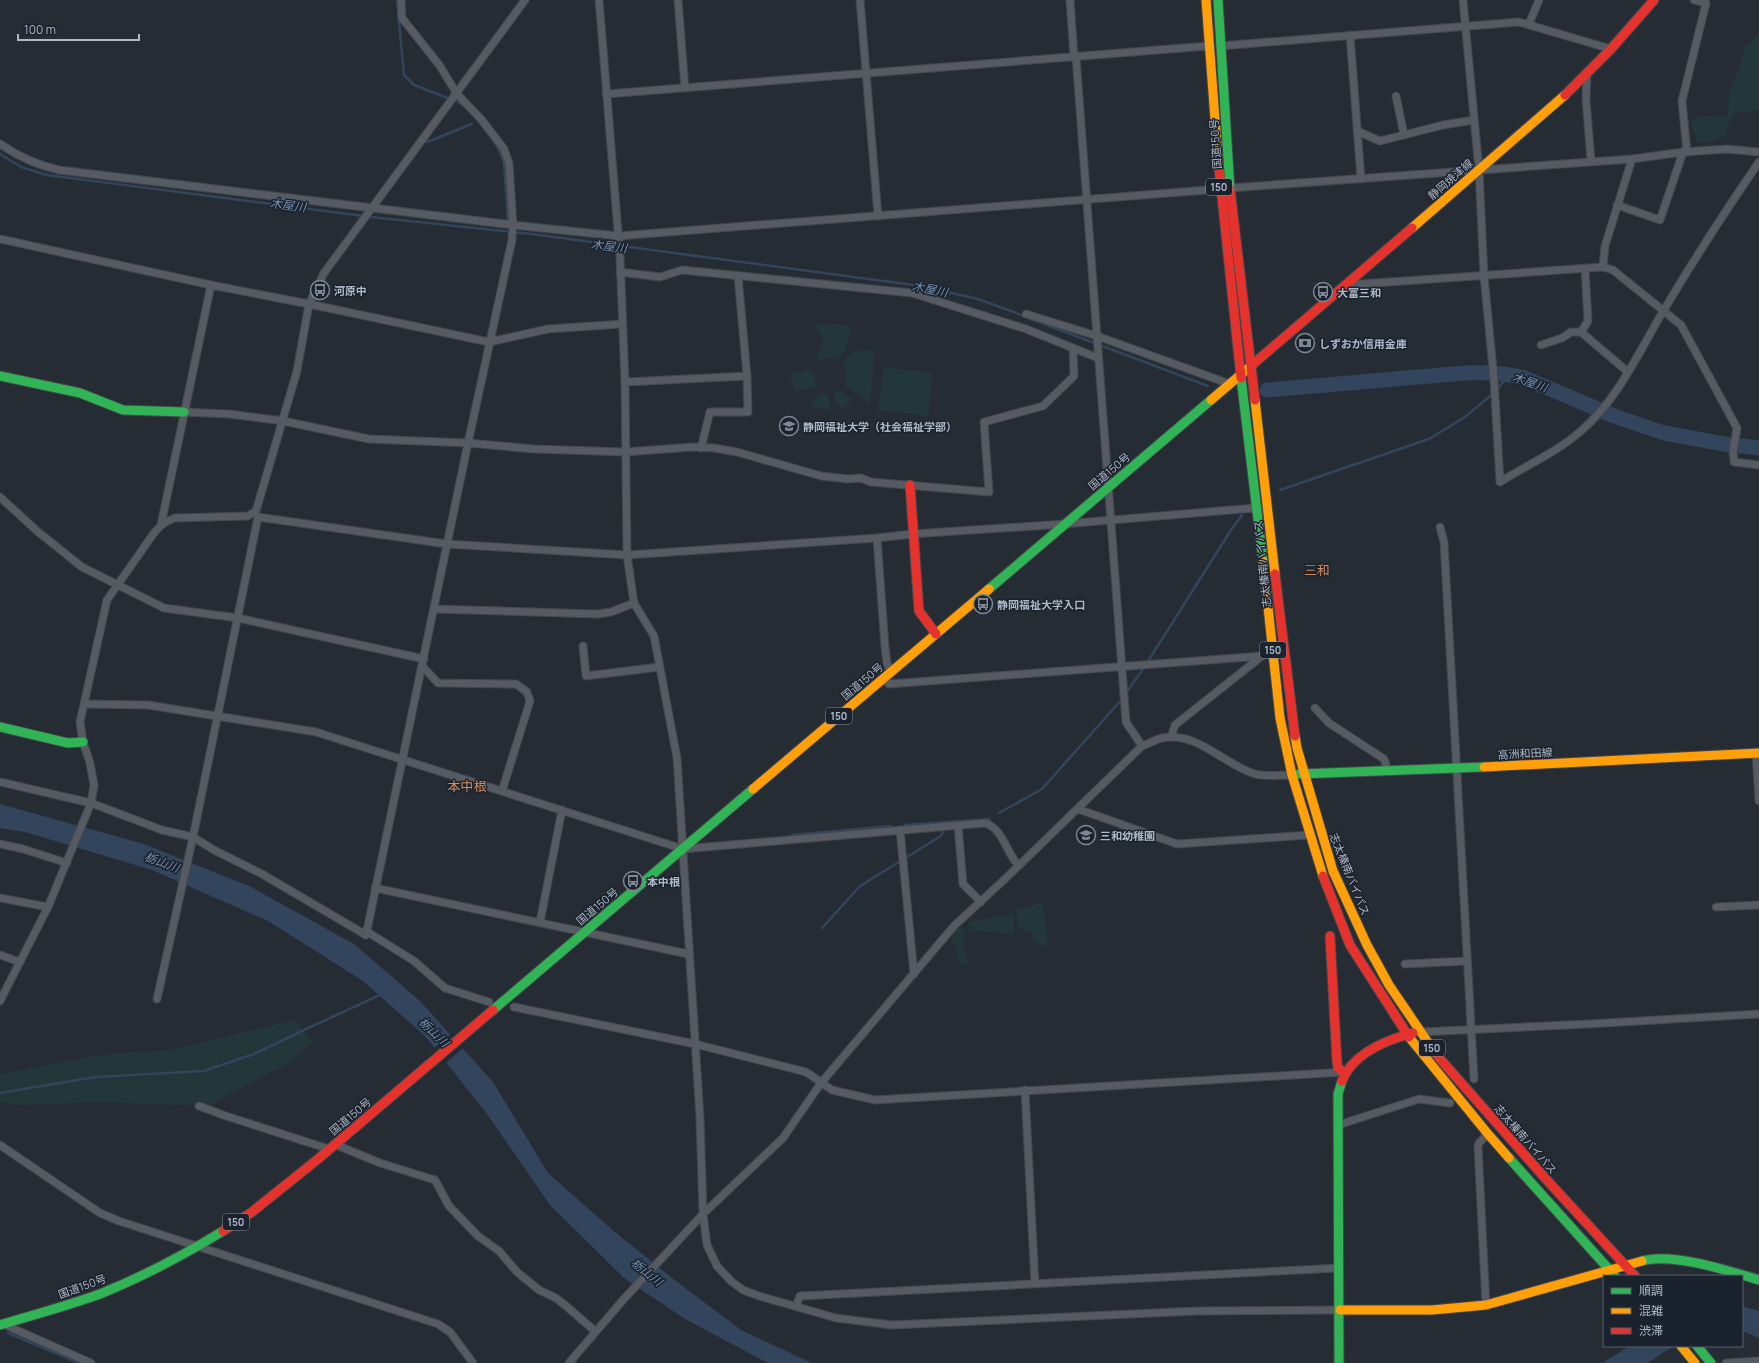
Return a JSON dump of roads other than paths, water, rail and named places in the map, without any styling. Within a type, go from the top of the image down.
[{"type":"main road","name":"国道150号","points":[[1206,0],[1208,46],[1220,190],[1240,374]]},
{"type":"main road","name":"国道150号","points":[[2,1324],[99,1294],[140,1276],[198,1246],[252,1212],[332,1147],[1252,365],[1230,188],[1218,0]]},
{"type":"main road","name":"静岡焼津線","points":[[1252,365],[1560,100],[1612,49],[1654,0]]},
{"type":"main road","name":"志太榛南バイパス","points":[[1252,365],[1288,683],[1297,748],[1333,871],[1352,914],[1388,985],[1441,1060],[1517,1148],[1634,1275]]},
{"type":"main road","name":"志太榛南バイパス","points":[[1240,374],[1255,508],[1274,655],[1280,718],[1292,775],[1309,835],[1323,876],[1350,945],[1407,1034],[1488,1134],[1612,1273]]},
{"type":"main road","points":[[0,376],[80,394],[123,410],[184,412]]},
{"type":"main road","points":[[910,485],[912,534],[919,611],[936,634]]},
{"type":"main road","points":[[0,727],[68,743],[82,742]]},
{"type":"main road","name":"高洲和田線","points":[[1292,775],[1757,753]]},
{"type":"main road","points":[[1330,936],[1336,1062],[1338,1068],[1344,1072]]},
{"type":"main road","points":[[1339,1363],[1338,1094],[1344,1072],[1357,1058],[1368,1051],[1407,1034],[1421,1032]]},
{"type":"main road","points":[[1612,1273],[1626,1265],[1648,1259],[1672,1259],[1702,1264],[1741,1275]]},
{"type":"main road","points":[[1340,1310],[1463,1309],[1486,1305],[1603,1275]]},
{"type":"main road","points":[[1743,1276],[1759,1280]]},
{"type":"main road","points":[[1698,1347],[1711,1363]]},
{"type":"main road","points":[[1683,1349],[1695,1363]]},
{"type":"street","points":[[0,782],[90,805],[214,850],[262,874],[366,935],[401,758],[423,662],[489,342],[512,240],[513,225],[509,163],[504,149],[481,119],[457,94],[440,66],[402,18],[401,0]]},
{"type":"street","points":[[157,998],[192,841],[238,618],[255,515],[297,371],[309,304],[324,274],[526,0]]},
{"type":"street","points":[[600,0],[606,94],[620,256],[625,382],[624,452],[627,556],[634,603],[654,636],[677,758],[688,954],[700,1118],[703,1214],[707,1245],[711,1256],[723,1274],[743,1290],[836,1318],[892,1325],[1196,1311],[1340,1310]]},
{"type":"street","points":[[678,0],[685,88]]},
{"type":"street","points":[[860,0],[878,216]]},
{"type":"street","points":[[1070,0],[1087,200],[1108,487],[1112,519],[1126,722],[1142,746]]},
{"type":"street","points":[[1463,0],[1464,26],[1479,170],[1484,276],[1494,379],[1500,482],[1582,430],[1606,405],[1628,372],[1664,310],[1715,228],[1759,162]]},
{"type":"street","points":[[1529,24],[1539,0]]},
{"type":"street","points":[[1617,204],[1660,220],[1685,152],[1682,101],[1706,3],[1694,0]]},
{"type":"street","points":[[1220,46],[1519,22],[1612,49]]},
{"type":"street","points":[[1350,35],[1361,179]]},
{"type":"street","points":[[606,94],[865,72],[1208,46]]},
{"type":"street","points":[[1587,73],[1586,99],[1590,161]]},
{"type":"street","points":[[1396,96],[1404,135]]},
{"type":"street","points":[[1357,131],[1380,141],[1443,125],[1474,120]]},
{"type":"street","points":[[0,144],[15,154],[40,165],[59,170],[513,225],[618,236],[1220,190]]},
{"type":"street","points":[[1230,188],[1632,159],[1685,152],[1727,149],[1759,152]]},
{"type":"street","points":[[1603,267],[1605,246],[1632,159]]},
{"type":"street","points":[[0,239],[210,285],[309,304],[489,342],[548,329],[622,324]]},
{"type":"street","points":[[1346,285],[1603,267],[1613,270],[1681,325],[1737,428],[1733,452],[1734,462],[1759,465]]},
{"type":"street","points":[[1581,332],[1588,321],[1584,269]]},
{"type":"street","points":[[620,272],[660,277],[682,270],[912,293],[1026,329],[1098,358]]},
{"type":"street","points":[[701,448],[710,412],[748,412],[747,376],[738,276]]},
{"type":"street","points":[[0,1001],[48,907],[90,805],[94,785],[90,763],[82,742],[80,722],[107,600],[116,585],[161,525],[210,285]]},
{"type":"street","points":[[1026,314],[1097,336],[1230,384]]},
{"type":"street","points":[[1541,345],[1558,340],[1571,332],[1581,332],[1628,372]]},
{"type":"street","points":[[184,412],[229,414],[283,421],[369,439],[468,443],[534,449],[624,452],[714,448],[737,452],[821,476],[848,479],[862,478],[872,482],[989,492],[984,422],[1043,406],[1074,376],[1073,348]]},
{"type":"street","points":[[625,382],[747,376]]},
{"type":"street","points":[[0,497],[37,531],[82,568],[164,608],[238,618],[423,662],[438,683],[516,684],[527,692],[530,700],[502,791]]},
{"type":"street","points":[[161,525],[175,518],[255,515],[447,544],[627,556],[1064,524],[1255,508]]},
{"type":"street","points":[[1440,527],[1444,542],[1474,1079]]},
{"type":"street","points":[[877,538],[885,647],[890,672]]},
{"type":"street","points":[[434,610],[597,614],[610,612],[634,603]]},
{"type":"street","points":[[583,646],[586,676],[659,667]]},
{"type":"street","points":[[883,678],[889,684],[1274,655]]},
{"type":"street","points":[[1171,737],[1175,725],[1262,656]]},
{"type":"street","points":[[85,704],[148,705],[316,732],[683,848],[985,823],[992,825],[1000,833],[1012,858],[1018,866]]},
{"type":"street","points":[[1315,708],[1329,723],[1384,760],[1388,771]]},
{"type":"street","points":[[569,1363],[595,1331],[703,1214],[783,1138],[821,1083],[954,926],[1142,746],[1161,738],[1184,738],[1200,744],[1236,766],[1257,774],[1292,775]]},
{"type":"street","points":[[1757,753],[1759,801]]},
{"type":"street","points":[[1078,808],[1129,825],[1177,844],[1309,835]]},
{"type":"street","points":[[540,922],[562,810]]},
{"type":"street","points":[[958,825],[962,884],[980,902]]},
{"type":"street","points":[[900,830],[914,974]]},
{"type":"street","points":[[0,844],[68,861]]},
{"type":"street","points":[[375,888],[586,931],[688,954]]},
{"type":"street","points":[[0,898],[48,907]]},
{"type":"street","points":[[1716,907],[1759,905]]},
{"type":"street","points":[[366,930],[414,961],[445,988],[489,1002]]},
{"type":"street","points":[[0,955],[20,962]]},
{"type":"street","points":[[1404,964],[1467,961]]},
{"type":"street","points":[[514,1007],[695,1044],[806,1072],[832,1090],[875,1100],[1344,1072]]},
{"type":"street","points":[[1421,1032],[1759,1014]]},
{"type":"street","points":[[1024,1090],[1035,1284]]},
{"type":"street","points":[[1338,1125],[1419,1099],[1450,1103]]},
{"type":"street","points":[[199,1106],[226,1116],[332,1147],[435,1180],[449,1206],[478,1236],[499,1251],[517,1272],[539,1290],[556,1298],[595,1331]]},
{"type":"street","points":[[1486,1305],[1478,1147],[1479,1143],[1488,1134]]},
{"type":"street","points":[[0,1144],[100,1212],[146,1231],[198,1246],[438,1324],[450,1332],[473,1363]]},
{"type":"street","points":[[796,1306],[800,1296],[1339,1268]]},
{"type":"street","points":[[2,1324],[91,1363]]},
{"type":"street","points":[[1728,1363],[1759,1361]]},
{"type":"water","name":"栃山川","points":[[0,804],[144,844],[249,886],[354,944],[420,1001],[493,1082],[548,1173],[616,1233],[741,1330],[812,1363],[768,1363],[685,1319],[624,1278],[550,1205],[487,1114],[425,1036],[363,981],[268,921],[152,870],[25,832],[0,828]]},
{"type":"water","points":[[1743,1306],[1759,1311],[1759,1338],[1743,1331]]},
{"type":"water","points":[[1628,1347],[1674,1347],[1648,1363],[1602,1363]]},
{"type":"waterway","points":[[397,0],[404,75],[414,85],[450,99]]},
{"type":"waterway","points":[[458,102],[464,106]]},
{"type":"waterway","points":[[476,118],[496,145],[502,156],[504,163],[508,220]]},
{"type":"waterway","points":[[427,142],[472,124]]},
{"type":"waterway","name":"木屋川","points":[[0,154],[21,167],[47,175],[371,217],[532,234],[921,286],[978,299],[1027,317]]},
{"type":"waterway","name":"木屋川","points":[[1031,319],[1208,386]]},
{"type":"waterway","name":"木屋川","points":[[1267,390],[1465,373],[1507,375],[1522,377],[1614,416],[1664,433],[1724,444],[1759,448]]},
{"type":"waterway","points":[[1280,490],[1429,439],[1465,417],[1496,391],[1509,374]]},
{"type":"waterway","points":[[1126,693],[1242,515]]},
{"type":"waterway","points":[[999,813],[1042,789],[1122,699]]},
{"type":"waterway","points":[[905,825],[990,819]]},
{"type":"waterway","points":[[822,928],[860,886],[941,836],[948,823]]},
{"type":"waterway","points":[[792,835],[891,826]]},
{"type":"waterway","points":[[0,1093],[96,1077],[204,1071],[254,1054],[382,994]]},
{"type":"waterway","points":[[1720,1264],[1759,1275]]},
{"type":"waterway","points":[[8,1333],[79,1363]]},
{"type":"place","name":"河原中","points":[[320,290]]},
{"type":"place","name":"大富三和","points":[[1323,292]]},
{"type":"place","name":"しずおか信用金庫","points":[[1305,343]]},
{"type":"place","name":"静岡福祉大学（社会福祉学部）","points":[[789,426]]},
{"type":"place","name":"静岡福祉大学入口","points":[[983,604]]},
{"type":"place","name":"三和幼稚園","points":[[1086,835]]},
{"type":"place","name":"本中根","points":[[633,881]]},
{"type":"district","name":"三和","points":[[1317,570]]},
{"type":"district","name":"本中根","points":[[467,786]]}]
